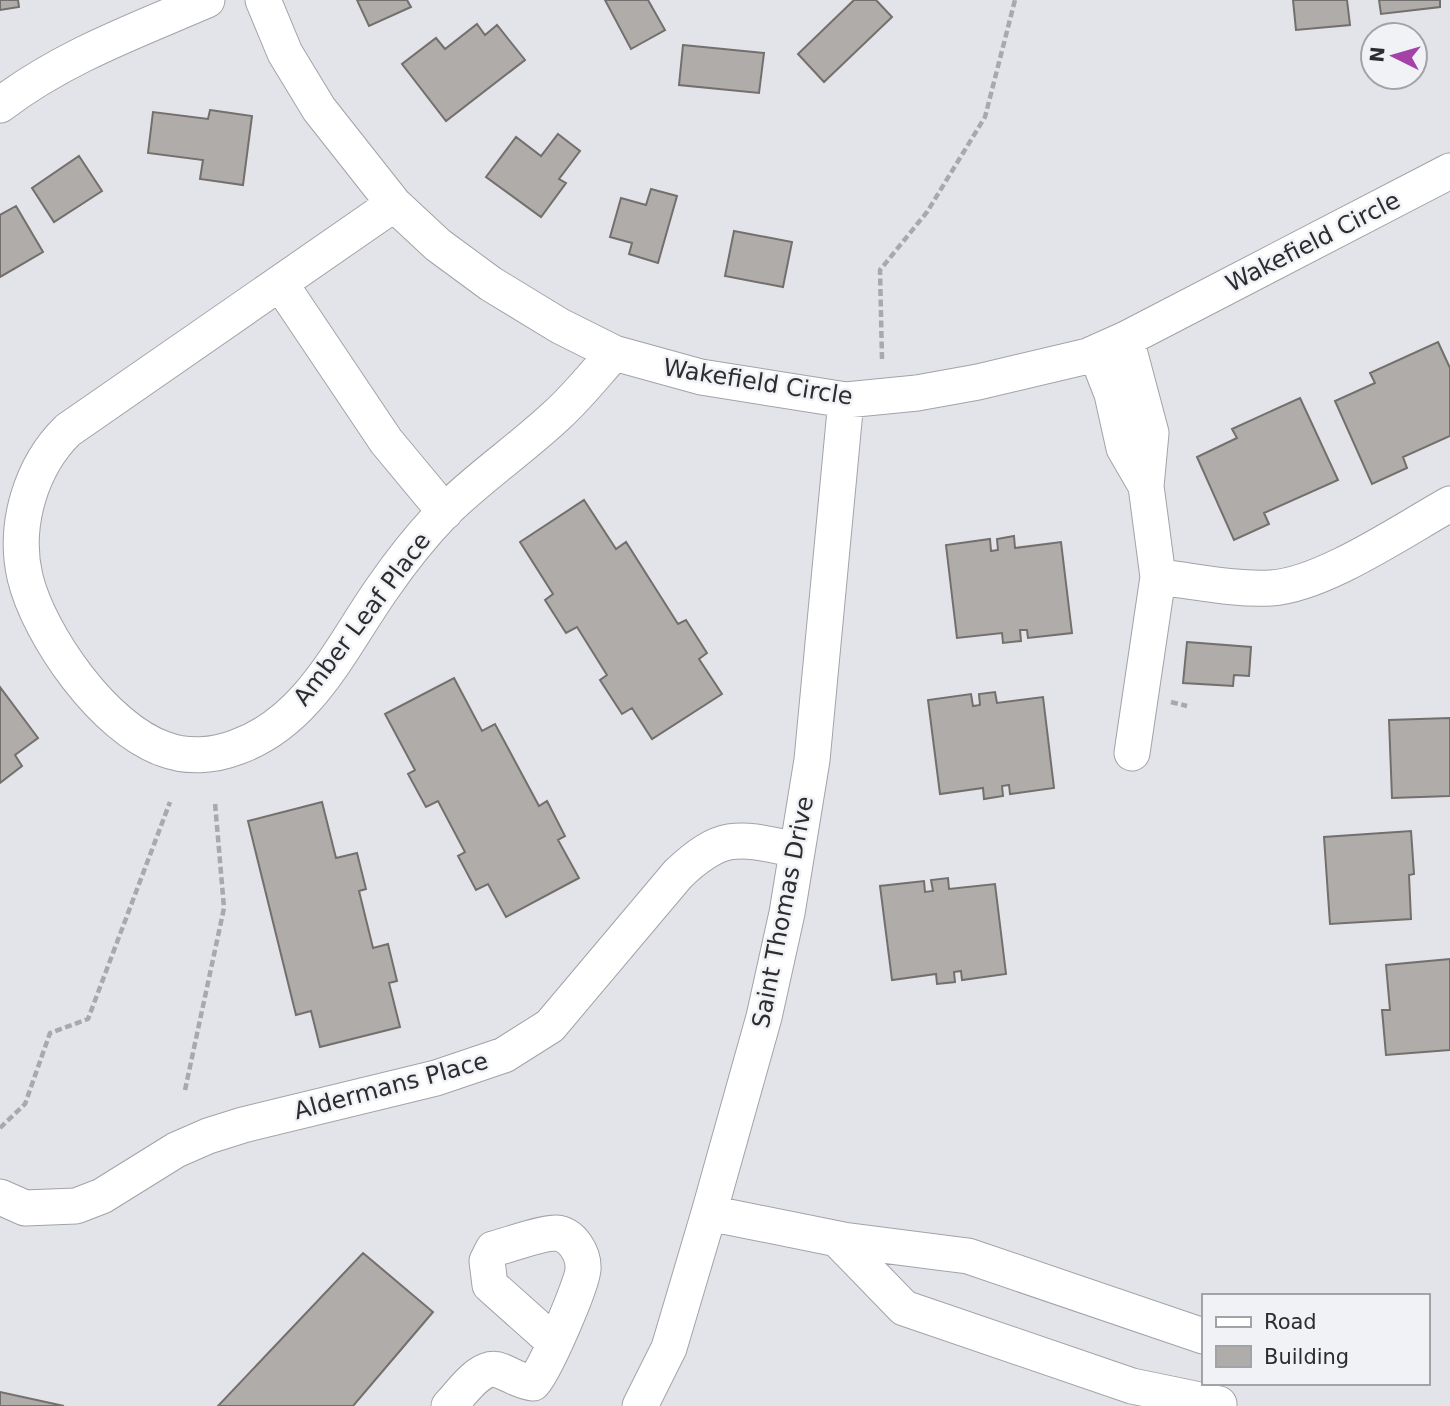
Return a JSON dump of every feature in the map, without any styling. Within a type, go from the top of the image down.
[{"type":"street","points":[[0,105],[48,70],[79,54],[207,0]]},
{"type":"street","name":"Wakefield Circle","points":[[263,0],[285,53],[319,109],[394,204],[438,245],[491,284],[560,326],[614,353],[701,377],[846,400],[885,397],[966,384],[1111,346],[1450,171]]},
{"type":"street","name":"Amber Leaf Place","points":[[394,204],[68,430],[54,444],[40,466],[23,519],[25,577],[38,616],[89,691],[138,736],[171,752],[215,754],[261,736],[281,723],[308,697],[400,563],[445,512],[555,417],[614,353]]},
{"type":"street","points":[[281,283],[386,441],[445,512]]},
{"type":"street","points":[[1111,346],[1112,394],[1124,448],[1146,486],[1158,576],[1132,753]]},
{"type":"street","name":"Saint Thomas Drive","points":[[640,1406],[669,1348],[764,1017],[787,913],[812,760],[846,400]]},
{"type":"street","points":[[1158,576],[1271,588],[1294,583],[1324,572],[1450,504]]},
{"type":"street","name":"Aldermans Place","points":[[0,1197],[25,1208],[76,1206],[102,1196],[176,1150],[208,1136],[436,1078],[504,1055],[550,1026],[695,858],[729,840],[745,839],[797,850]]},
{"type":"street","points":[[709,1213],[837,1239],[968,1256],[1202,1336]]},
{"type":"street","points":[[837,1239],[904,1308],[1132,1387],[1221,1398]]},
{"type":"street","points":[[449,1406],[486,1369],[495,1368],[533,1383],[540,1377],[555,1343]]},
{"type":"path","points":[[882,359],[880,270],[927,212],[985,117],[1015,0]]},
{"type":"path","points":[[0,1128],[25,1104],[50,1033],[88,1019],[170,802]]},
{"type":"path","points":[[185,1090],[224,908],[215,803]]},
{"type":"building","points":[[0,0],[18,0],[19,7],[0,10]]},
{"type":"building","points":[[357,0],[407,0],[411,7],[369,26]]},
{"type":"building","points":[[605,0],[648,0],[665,30],[631,49]]},
{"type":"building","points":[[854,0],[876,0],[892,17],[824,82],[798,54]]},
{"type":"building","points":[[1293,0],[1347,0],[1350,25],[1296,30]]},
{"type":"building","points":[[1379,0],[1440,0],[1440,7],[1381,14]]},
{"type":"building","points":[[477,24],[485,35],[497,25],[525,60],[446,121],[402,64],[436,38],[445,49]]},
{"type":"building","points":[[683,45],[764,53],[759,93],[679,85]]},
{"type":"building","points":[[210,110],[252,116],[243,185],[200,179],[203,160],[148,153],[153,112],[208,119]]},
{"type":"building","points":[[558,134],[580,151],[559,179],[566,183],[541,217],[486,177],[516,137],[541,156]]},
{"type":"building","points":[[79,156],[102,191],[54,222],[32,188]]},
{"type":"building","points":[[651,189],[677,196],[658,263],[629,254],[632,243],[610,237],[621,198],[646,205]]},
{"type":"building","points":[[16,206],[43,252],[0,277],[0,215]]},
{"type":"building","points":[[734,231],[792,242],[783,287],[725,276]]},
{"type":"building","points":[[1438,342],[1450,368],[1450,436],[1403,457],[1407,468],[1372,484],[1335,401],[1375,383],[1370,373]]},
{"type":"building","points":[[1300,398],[1338,480],[1264,513],[1269,524],[1234,540],[1197,457],[1237,438],[1232,429]]},
{"type":"building","points":[[584,500],[616,549],[626,542],[678,624],[686,620],[707,653],[699,659],[722,694],[652,739],[632,708],[622,714],[600,680],[607,675],[577,627],[566,633],[545,600],[553,594],[520,542]]},
{"type":"building","points":[[1014,536],[1015,548],[1061,542],[1072,633],[1028,638],[1027,630],[1020,630],[1021,641],[1003,643],[1002,633],[957,638],[946,545],[990,539],[991,551],[998,550],[997,539]]},
{"type":"building","points":[[1187,642],[1251,647],[1249,676],[1234,675],[1233,686],[1183,683]]},
{"type":"building","points":[[454,678],[482,731],[495,724],[539,806],[547,801],[565,836],[558,840],[579,878],[506,917],[488,884],[476,890],[458,856],[465,852],[438,801],[426,807],[408,774],[415,770],[385,714]]},
{"type":"building","points":[[0,687],[38,738],[15,755],[22,766],[0,783]]},
{"type":"building","points":[[995,692],[997,703],[1043,697],[1054,788],[1010,794],[1009,785],[1002,786],[1003,796],[984,799],[983,788],[940,794],[928,700],[971,694],[973,706],[980,705],[979,694]]},
{"type":"building","points":[[1450,718],[1450,796],[1392,798],[1389,720]]},
{"type":"building","points":[[322,802],[336,858],[357,853],[366,889],[359,891],[373,948],[388,944],[397,981],[389,983],[400,1027],[320,1047],[311,1011],[296,1015],[248,821]]},
{"type":"building","points":[[1411,831],[1414,874],[1409,875],[1411,919],[1330,924],[1324,837]]},
{"type":"building","points":[[948,878],[949,889],[995,884],[1006,974],[962,980],[961,971],[954,972],[955,982],[937,984],[936,974],[892,980],[880,886],[924,881],[925,892],[933,891],[931,880]]},
{"type":"building","points":[[1450,959],[1450,1050],[1386,1055],[1382,1010],[1390,1010],[1386,965]]},
{"type":"building","points":[[363,1253],[433,1312],[353,1406],[218,1406]]},
{"type":"building","points":[[0,1392],[64,1406],[0,1406]]}]
